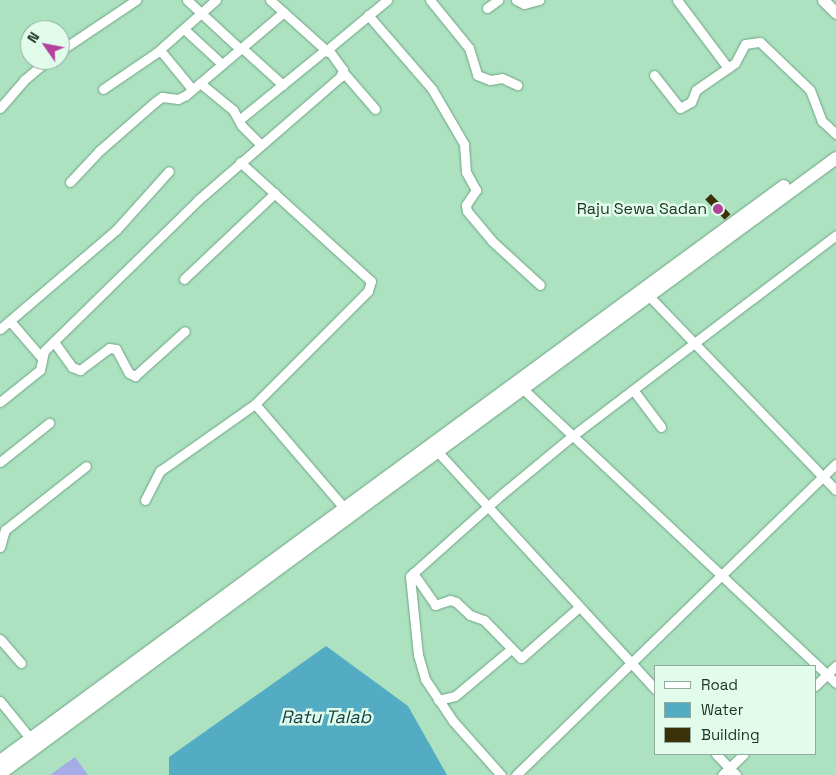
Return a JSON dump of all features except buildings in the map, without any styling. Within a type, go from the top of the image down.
[{"type":"highway","points":[[0,761],[836,148]]},
{"type":"highway","points":[[0,774],[836,158]]},
{"type":"main road","points":[[823,0],[836,13]]},
{"type":"street","points":[[70,44],[136,0]]},
{"type":"street","points":[[188,0],[283,85]]},
{"type":"street","points":[[103,89],[160,50],[216,0]]},
{"type":"street","points":[[270,0],[327,51],[375,109]]},
{"type":"street","points":[[239,120],[327,51],[330,46],[386,0]]},
{"type":"street","points":[[430,0],[469,48],[478,75],[490,80],[502,78],[517,85]]},
{"type":"street","points":[[486,8],[498,0]]},
{"type":"street","points":[[516,0],[524,4],[539,0]]},
{"type":"street","points":[[677,0],[728,68]]},
{"type":"street","points":[[70,182],[99,150],[159,98],[178,99],[284,12]]},
{"type":"street","points":[[368,15],[432,89],[464,144],[466,172],[476,190],[466,205],[467,211],[492,241],[540,285]]},
{"type":"street","points":[[184,29],[222,64]]},
{"type":"street","points":[[654,75],[680,108],[691,102],[696,90],[735,63],[745,44],[755,41],[764,44],[810,90],[822,121],[836,134]]},
{"type":"street","points":[[160,50],[196,86],[234,110],[239,120],[260,144]]},
{"type":"street","points":[[0,108],[24,80],[36,70]]},
{"type":"street","points":[[41,357],[54,342],[240,162],[343,72]]},
{"type":"street","points":[[145,500],[160,471],[255,404],[372,284],[334,244],[240,162]]},
{"type":"street","points":[[0,329],[116,230],[169,171]]},
{"type":"street","points":[[184,279],[275,193]]},
{"type":"street","points":[[501,775],[438,700],[425,679],[418,655],[409,585],[412,573],[571,437],[634,391],[836,235]]},
{"type":"street","points":[[648,296],[696,342],[836,490]]},
{"type":"street","points":[[0,402],[40,370],[43,364],[41,357],[10,321]]},
{"type":"street","points":[[54,342],[72,367],[80,370],[109,348],[116,349],[130,373],[135,376],[185,331]]},
{"type":"street","points":[[523,388],[571,437],[836,683]]},
{"type":"street","points":[[634,391],[661,427]]},
{"type":"street","points":[[255,404],[345,509]]},
{"type":"street","points":[[0,462],[49,423]]},
{"type":"street","points":[[437,451],[578,608],[654,688]]},
{"type":"street","points":[[516,775],[632,665],[720,576],[836,464]]},
{"type":"street","points":[[0,547],[5,530],[86,466]]},
{"type":"street","points":[[412,573],[435,604],[450,600],[456,602],[466,612],[484,620],[519,657],[524,657],[578,608]]},
{"type":"street","points":[[0,639],[21,662]]},
{"type":"street","points":[[438,700],[455,696],[511,649]]},
{"type":"street","points":[[816,685],[836,666]]},
{"type":"street","points":[[0,701],[30,738]]},
{"type":"street","points":[[717,755],[736,775]]},
{"type":"street","points":[[722,775],[743,755]]},
{"type":"shaded area","points":[[75,757],[88,775],[50,775]]},
{"type":"water","name":"Ratu Talab","points":[[326,646],[408,706],[447,775],[169,775],[169,757]]},
{"type":"place","name":"Raju Sewa Sadan","points":[[718,209]]}]
